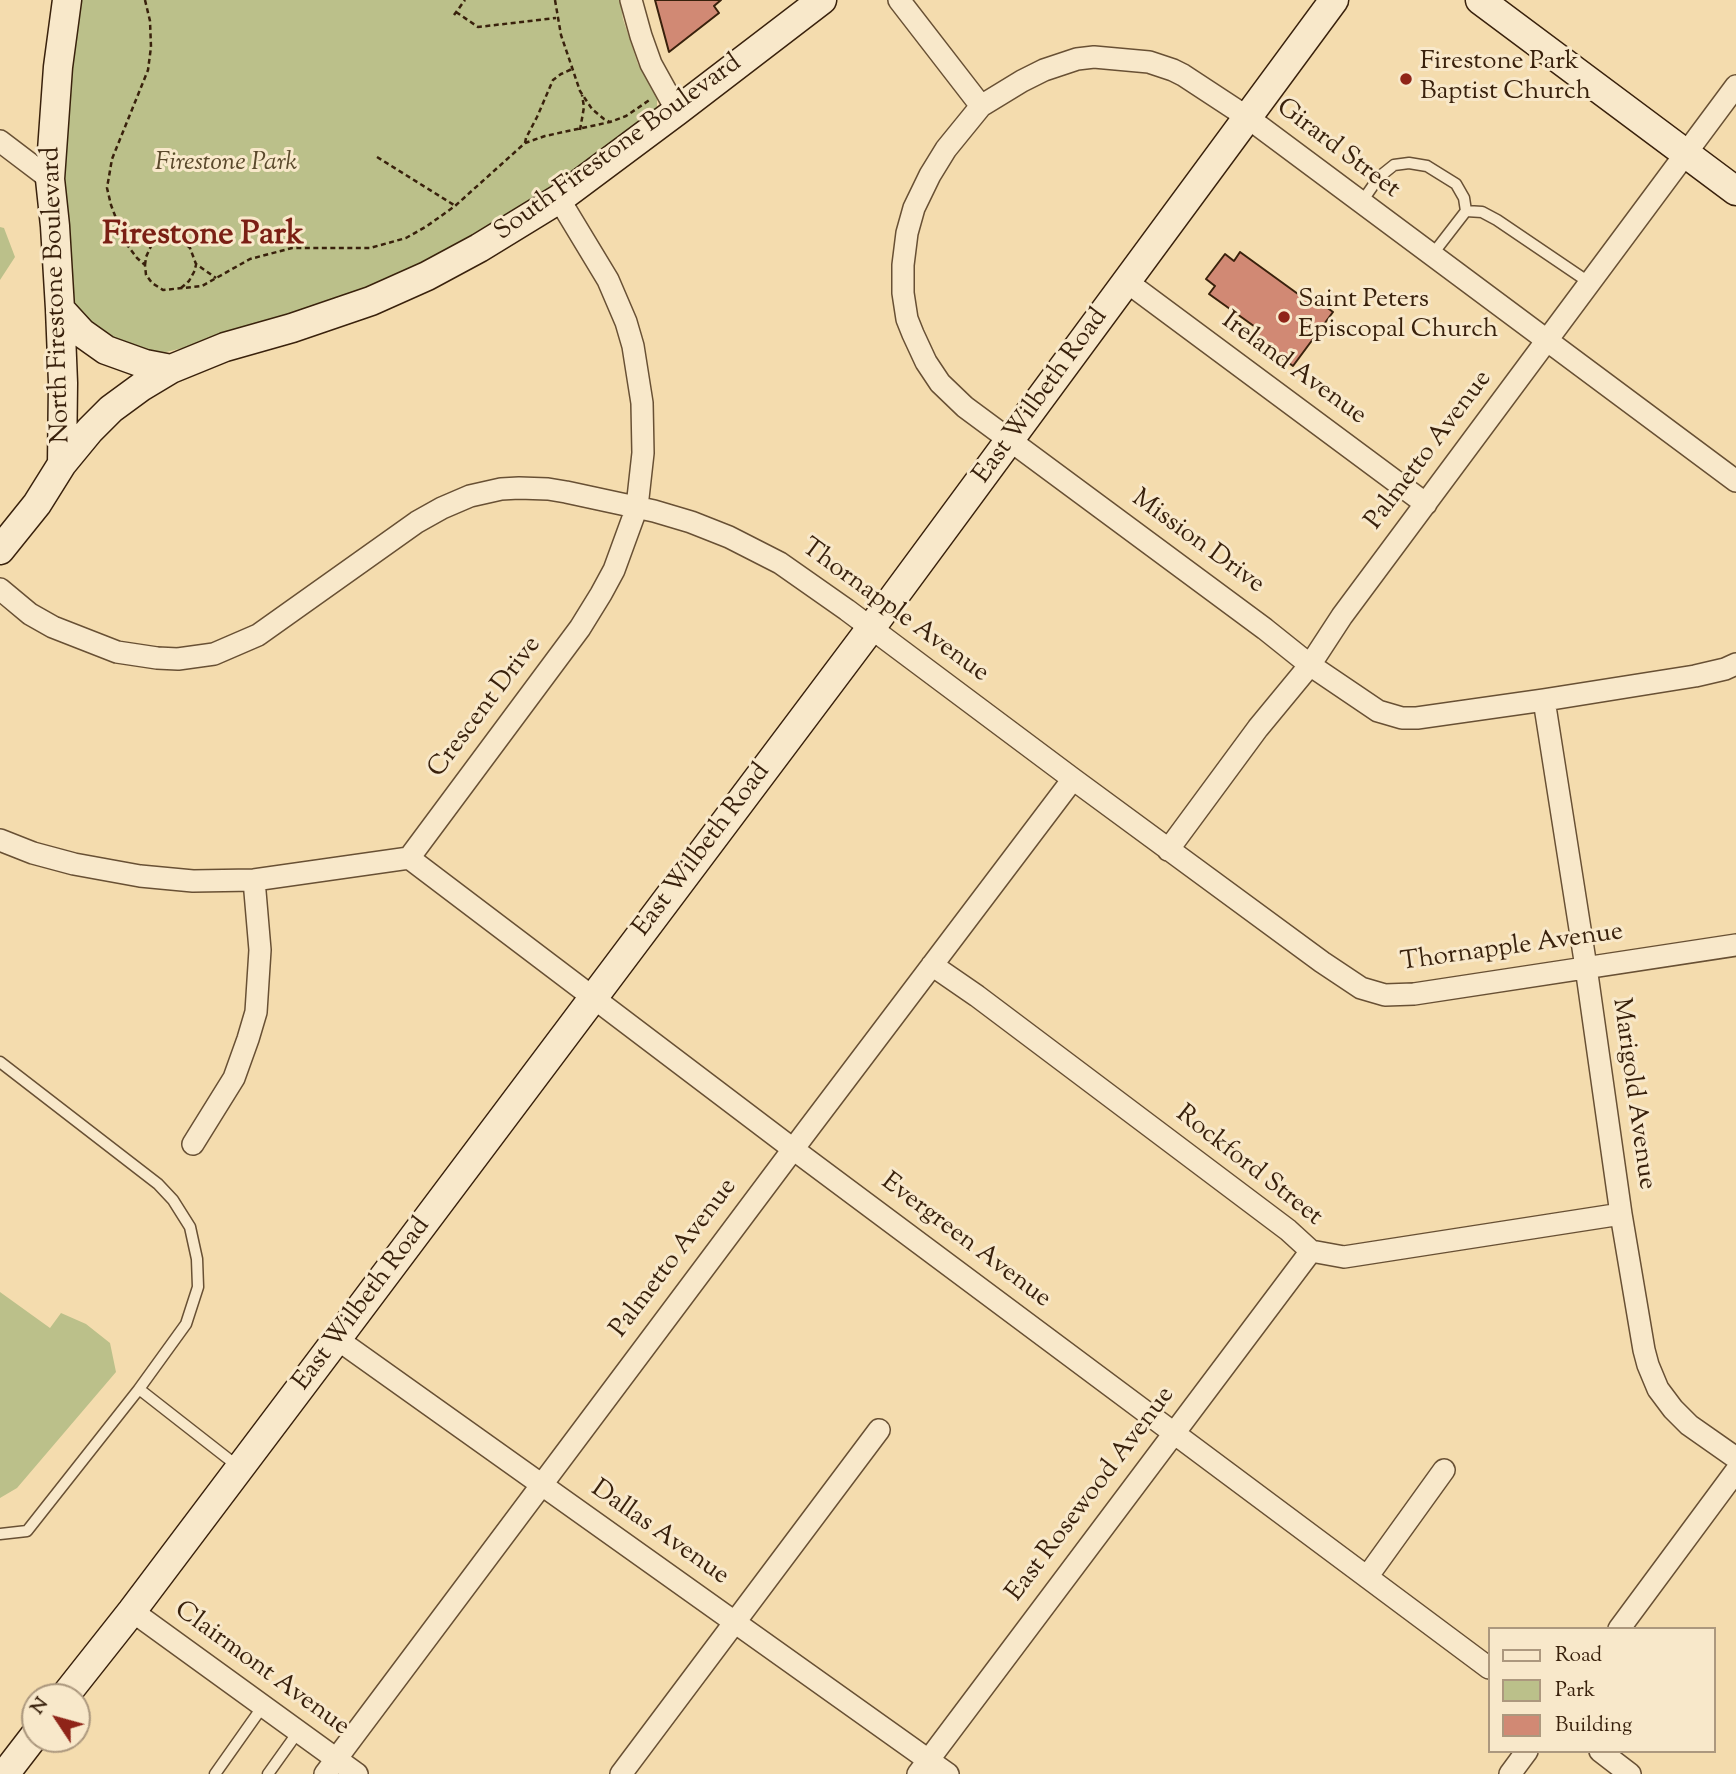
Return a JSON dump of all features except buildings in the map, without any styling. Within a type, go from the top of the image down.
[{"type":"main road","name":"North Firestone Boulevard","points":[[62,464],[60,309],[50,179],[58,67],[67,0]]},
{"type":"main road","name":"South Firestone Boulevard","points":[[0,550],[90,430],[111,409],[141,387],[171,369],[225,347],[371,301],[427,276],[479,248],[559,199],[671,100],[822,0]]},
{"type":"main road","name":"East Wilbeth Road","points":[[75,1683],[240,1468],[871,628],[1334,0]]},
{"type":"main road","points":[[1480,0],[1736,191]]},
{"type":"main road","points":[[60,309],[82,333],[106,350],[171,369]]},
{"type":"main road","points":[[5,1774],[21,1753]]},
{"type":"street","points":[[631,0],[651,64],[671,100]]},
{"type":"street","points":[[899,0],[981,106]]},
{"type":"street","name":"Girard Street","points":[[981,106],[1044,70],[1077,59],[1106,58],[1149,62],[1183,75],[1247,117],[1736,481]]},
{"type":"street","name":"Palmetto Avenue","points":[[1168,850],[1258,728],[1310,665],[1342,616],[1736,86]]},
{"type":"street","name":"Mission Drive","points":[[981,106],[946,149],[930,175],[914,208],[907,233],[903,293],[907,319],[926,362],[940,383],[965,407],[1310,665],[1378,711],[1402,718],[1417,718],[1695,676],[1736,664]]},
{"type":"street","points":[[0,141],[50,179]]},
{"type":"street","name":"Crescent Drive","points":[[410,858],[580,628],[614,570],[637,507],[643,453],[642,403],[633,346],[623,312],[608,279],[559,199]]},
{"type":"street","name":"Ireland Avenue","points":[[1127,282],[1426,504]]},
{"type":"street","name":"Thornapple Avenue","points":[[0,589],[30,614],[53,627],[117,652],[178,659],[214,654],[258,635],[417,522],[470,496],[501,489],[548,489],[637,507],[729,537],[780,563],[1168,850],[1361,988],[1385,995],[1415,994],[1736,945]]},
{"type":"street","name":"Marigold Avenue","points":[[1544,700],[1643,1350],[1658,1389],[1673,1409],[1689,1425],[1736,1458]]},
{"type":"street","name":"Palmetto Avenue","points":[[331,1767],[1073,779]]},
{"type":"street","points":[[0,840],[33,853],[74,864],[140,876],[193,881],[254,880],[410,858]]},
{"type":"street","name":"Evergreen Avenue","points":[[410,858],[793,1149],[1488,1667]]},
{"type":"street","points":[[193,1144],[234,1078],[256,1012],[260,950],[254,880]]},
{"type":"street","name":"Rockford Street","points":[[932,965],[1277,1222],[1311,1251],[1344,1257],[1621,1214]]},
{"type":"street","name":"East Rosewood Avenue","points":[[923,1767],[1311,1251]]},
{"type":"street","name":"Dallas Avenue","points":[[337,1339],[735,1623],[923,1767],[948,1774]]},
{"type":"street","points":[[621,1774],[879,1430]]},
{"type":"street","points":[[1367,1577],[1444,1470]]},
{"type":"street","points":[[1620,1627],[1736,1471]]},
{"type":"street","name":"Clairmont Avenue","points":[[131,1611],[298,1732],[331,1767],[357,1774]]},
{"type":"street","points":[[1510,1774],[1526,1753]]},
{"type":"street","points":[[1603,1753],[1630,1774]]},
{"type":"lane","points":[[1361,203],[1379,177],[1394,165],[1409,163],[1427,166],[1456,184],[1464,198],[1466,211],[1432,256]]},
{"type":"lane","points":[[1466,211],[1482,212],[1497,220],[1590,283]]},
{"type":"lane","points":[[0,1062],[158,1184],[173,1200],[190,1227],[197,1259],[198,1287],[186,1324],[139,1389],[27,1531],[0,1534]]},
{"type":"lane","points":[[139,1389],[240,1468]]},
{"type":"lane","points":[[215,1774],[262,1706]]},
{"type":"lane","points":[[268,1774],[298,1732]]},
{"type":"path","points":[[145,0],[151,47],[148,70],[112,159],[107,188],[125,242],[145,265]]},
{"type":"path","points":[[465,0],[455,13],[478,27],[557,18]]},
{"type":"path","points":[[555,0],[557,18],[584,107],[580,130]]},
{"type":"path","points":[[525,143],[553,80],[572,69]]},
{"type":"path","points":[[580,91],[592,109],[610,122]]},
{"type":"path","points":[[216,278],[196,264],[190,248],[181,241],[170,238],[152,244],[146,257],[146,275],[163,290],[202,286],[250,259],[292,248],[383,246],[417,232],[455,206],[525,143],[610,122],[671,100]]},
{"type":"path","points":[[377,157],[455,206]]},
{"type":"path","points":[[117,223],[160,241]]},
{"type":"path","points":[[181,288],[189,281],[196,264]]},
{"type":"green space","name":"Firestone Park","points":[[76,0],[620,0],[623,19],[638,64],[657,98],[657,109],[607,151],[476,237],[355,295],[204,343],[166,352],[145,351],[115,340],[97,329],[74,303],[66,271],[62,205]]},
{"type":"green space","points":[[0,227],[4,228],[15,257],[0,280]]},
{"type":"green space","points":[[0,1292],[50,1328],[61,1313],[86,1324],[110,1343],[116,1372],[17,1488],[0,1498]]},
{"type":"place","name":"Firestone Park Baptist Church","points":[[1406,79]]},
{"type":"place","name":"Saint Peters Episcopal Church","points":[[1284,317]]},
{"type":"district","name":"Firestone Park","points":[[203,237]]}]
